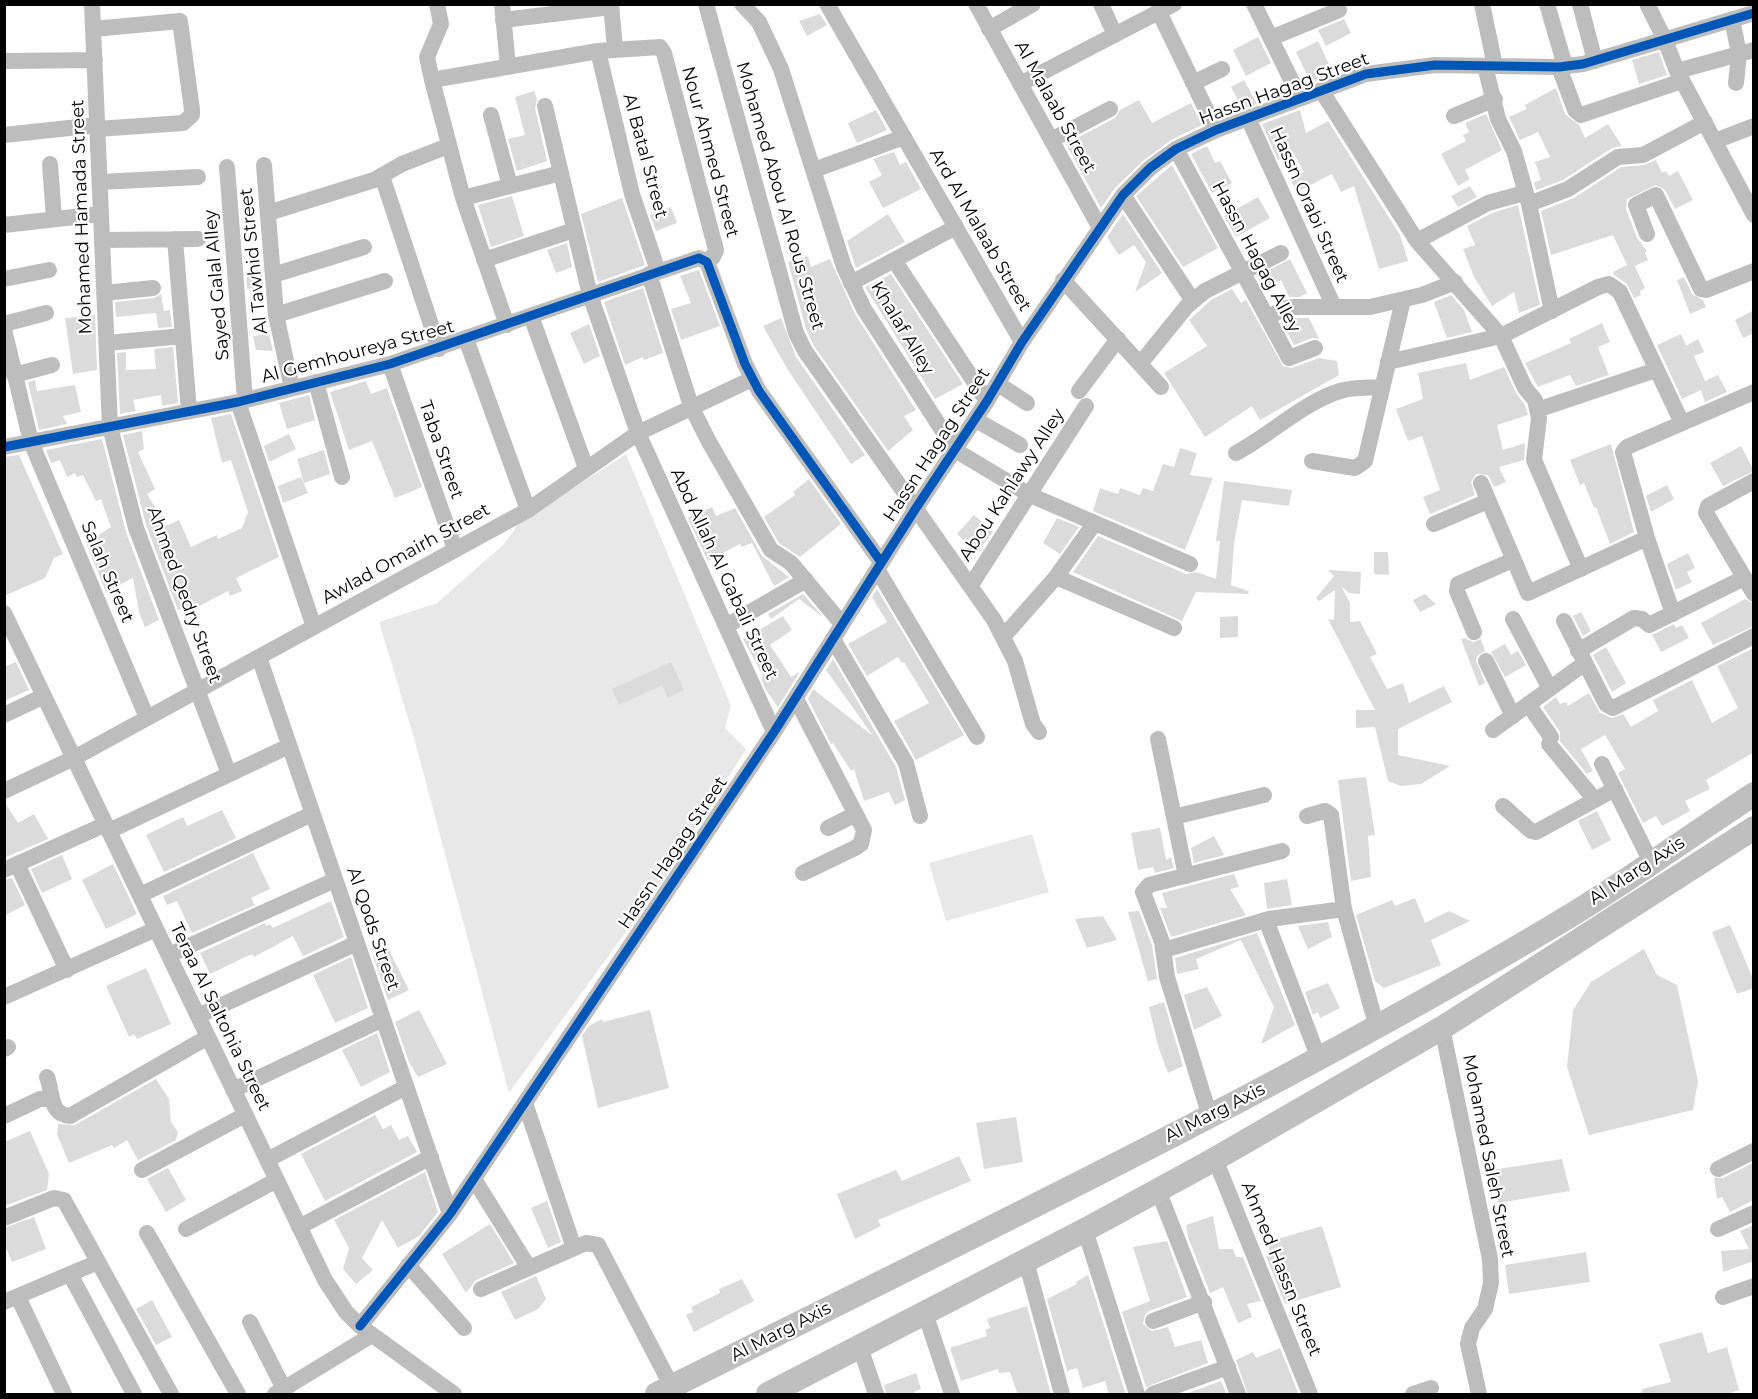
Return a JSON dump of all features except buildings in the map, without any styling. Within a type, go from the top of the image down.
[{"type":"main road","name":"Al Marg Axis","points":[[664,1391],[1210,1117],[1377,1028],[1552,927],[1754,794]]},
{"type":"main road","name":"Al Marg Axis","points":[[783,1391],[860,1347],[1085,1230],[1215,1159],[1442,1028],[1754,828]]},
{"type":"main road","points":[[1263,1088],[1281,1120]]},
{"type":"street","name":"Mohamed Hamada Street","points":[[92,4],[110,427]]},
{"type":"street","points":[[437,4],[441,24],[427,57],[432,80],[447,146],[507,325]]},
{"type":"street","name":"Mohamed Abou Al Rous Street","points":[[706,4],[796,333],[805,351],[971,585],[1004,636],[1022,681],[1033,724],[1040,732]]},
{"type":"street","name":"Khalaf Alley","points":[[742,4],[759,22],[781,69],[851,283],[864,309],[956,450]]},
{"type":"street","name":"Ard Al Malaab Street","points":[[827,4],[1022,342]]},
{"type":"street","name":"Al Malaab Street","points":[[976,4],[1100,228]]},
{"type":"street","points":[[989,28],[1033,4]]},
{"type":"street","points":[[1101,4],[1115,35]]},
{"type":"street","points":[[1254,4],[1300,98]]},
{"type":"street","points":[[1482,4],[1498,119],[1514,151],[1552,311]]},
{"type":"street","points":[[1547,4],[1575,111],[1581,115],[1746,52]]},
{"type":"street","points":[[1580,4],[1595,61]]},
{"type":"street","points":[[1647,4],[1680,76],[1705,123],[1715,141],[1746,183],[1754,215]]},
{"type":"street","points":[[432,80],[615,48],[611,6],[502,12],[508,66]]},
{"type":"street","points":[[1020,84],[1168,7],[1193,83],[1215,130]]},
{"type":"street","points":[[1271,38],[1339,10]]},
{"type":"street","name":"Hassn Hagag Street","points":[[366,1330],[408,1265],[450,1214],[474,1179],[796,699],[916,508],[976,420],[1022,342],[1063,280],[1123,195],[1150,168],[1176,149],[1215,130],[1366,74],[1401,68],[1562,67],[1595,61],[1754,13]]},
{"type":"street","points":[[4,135],[183,123],[188,120],[192,110],[182,25],[176,20],[93,29]]},
{"type":"street","points":[[1732,20],[1746,52],[1736,83]]},
{"type":"street","name":"Nour Ahmed Street","points":[[615,48],[654,46],[662,49],[716,250],[707,263]]},
{"type":"street","name":"Al Batal Street","points":[[598,51],[632,194],[691,406],[768,544],[791,563],[842,624]]},
{"type":"street","points":[[4,61],[95,60]]},
{"type":"street","points":[[1193,83],[1222,69]]},
{"type":"street","points":[[1321,90],[1417,241],[1501,336],[1525,388],[1535,400],[1539,418],[1534,460],[1581,569]]},
{"type":"street","points":[[1456,112],[1495,99]]},
{"type":"street","name":"Abd Allah Al Gabali Street","points":[[545,106],[590,295],[638,433],[774,732]]},
{"type":"street","points":[[1051,140],[1110,109]]},
{"type":"street","points":[[491,115],[510,186]]},
{"type":"street","name":"Hassn Orabi Street","points":[[1248,118],[1334,307]]},
{"type":"street","points":[[1417,241],[1488,203],[1568,189],[1618,157],[1643,155],[1705,123]]},
{"type":"street","points":[[1715,141],[1754,126]]},
{"type":"street","points":[[813,170],[904,137]]},
{"type":"street","points":[[268,213],[382,176],[402,164],[447,146]]},
{"type":"street","name":"Hassn Hagag Alley","points":[[1176,149],[1289,358],[1315,348]]},
{"type":"street","points":[[50,164],[54,219]]},
{"type":"street","name":"Al Tawhid Street","points":[[264,165],[276,315],[292,388]]},
{"type":"street","name":"Sayed Galal Alley","points":[[227,167],[241,401],[314,627]]},
{"type":"street","points":[[463,198],[561,172]]},
{"type":"street","points":[[382,176],[439,349]]},
{"type":"street","points":[[100,182],[198,177]]},
{"type":"street","points":[[1123,195],[1193,301]]},
{"type":"street","points":[[1647,234],[1636,205],[1656,195],[1701,289],[1706,290],[1754,271]]},
{"type":"street","points":[[4,225],[101,214]]},
{"type":"street","points":[[851,283],[956,227]]},
{"type":"street","points":[[484,260],[574,230]]},
{"type":"street","points":[[175,239],[189,411]]},
{"type":"street","points":[[102,240],[198,239]]},
{"type":"street","points":[[273,275],[364,247]]},
{"type":"street","points":[[1140,364],[1193,301],[1205,291],[1281,253]]},
{"type":"street","name":"Al Gemhoureya Street","points":[[4,447],[241,401],[390,364],[439,349],[696,258],[707,263]]},
{"type":"street","points":[[894,260],[987,401]]},
{"type":"street","points":[[707,263],[752,379],[879,566],[977,737]]},
{"type":"street","points":[[4,279],[49,270]]},
{"type":"street","points":[[1063,280],[1161,387]]},
{"type":"street","points":[[276,315],[385,281]]},
{"type":"street","points":[[1268,318],[1285,308],[1370,307],[1402,300],[1455,282]]},
{"type":"street","points":[[1388,362],[1501,336],[1598,287],[1609,284],[1620,292],[1682,423]]},
{"type":"street","points":[[104,293],[153,288]]},
{"type":"street","points":[[1312,461],[1355,468],[1363,464],[1402,300]]},
{"type":"street","points":[[4,324],[45,313]]},
{"type":"street","points":[[531,316],[586,468]]},
{"type":"street","name":"Salah Street","points":[[5,331],[12,381],[31,442],[147,718]]},
{"type":"street","points":[[106,343],[183,336]]},
{"type":"street","points":[[466,339],[528,510]]},
{"type":"street","name":"Abou Kahlawy Alley","points":[[971,585],[1030,495],[1082,398],[1118,339]]},
{"type":"street","name":"Taba Street","points":[[390,364],[455,549]]},
{"type":"street","points":[[12,381],[52,365]]},
{"type":"street","points":[[1537,410],[1656,370]]},
{"type":"street","name":"Awlad Omairh Street","points":[[4,790],[74,758],[528,510],[638,433],[752,379]]},
{"type":"street","points":[[316,382],[342,477]]},
{"type":"street","points":[[998,384],[1026,403]]},
{"type":"street","points":[[1236,453],[1262,439],[1285,421],[1333,394],[1353,389],[1382,387]]},
{"type":"street","points":[[1673,614],[1647,538],[1623,452],[1627,447],[1754,392]]},
{"type":"street","points":[[976,420],[1020,446]]},
{"type":"street","name":"Ahmed Qedry Street","points":[[110,427],[136,528],[229,774]]},
{"type":"street","points":[[956,450],[1030,495],[1190,564]]},
{"type":"street","points":[[1754,481],[1708,506],[1706,515],[1754,594]]},
{"type":"street","points":[[1481,483],[1512,560],[1529,593],[1647,538]]},
{"type":"street","points":[[1434,524],[1488,501]]},
{"type":"street","points":[[1004,636],[1056,577],[1094,524]]},
{"type":"street","points":[[1474,632],[1457,591],[1458,584],[1512,560]]},
{"type":"street","points":[[1056,577],[1174,628]]},
{"type":"street","points":[[1493,730],[1550,689],[1581,657],[1634,618],[1642,619],[1649,625],[1744,578]]},
{"type":"street","points":[[726,626],[806,580]]},
{"type":"street","name":"Teraa Al Saltohia Street","points":[[4,613],[10,639],[44,696],[334,1297],[366,1330],[454,1395]]},
{"type":"street","points":[[1513,619],[1550,689]]},
{"type":"street","points":[[1564,621],[1606,704],[1616,708],[1754,636]]},
{"type":"street","points":[[833,639],[906,763],[920,816]]},
{"type":"street","name":"Al Qods Street","points":[[259,657],[450,1214]]},
{"type":"street","points":[[1486,661],[1513,716]]},
{"type":"street","points":[[4,715],[44,696]]},
{"type":"street","points":[[796,699],[864,830],[861,844],[802,873]]},
{"type":"street","points":[[1528,705],[1550,740],[1595,800]]},
{"type":"street","points":[[1158,739],[1186,876]]},
{"type":"street","points":[[67,970],[11,867],[289,746]]},
{"type":"street","points":[[1602,764],[1651,862]]},
{"type":"street","points":[[1503,806],[1531,831],[1536,832],[1615,789]]},
{"type":"street","points":[[1174,817],[1264,795]]},
{"type":"street","points":[[1307,816],[1325,811],[1331,816],[1344,909],[1377,1028]]},
{"type":"street","points":[[140,895],[312,814]]},
{"type":"street","points":[[828,828],[856,814]]},
{"type":"street","points":[[1210,1117],[1167,977],[1164,950],[1144,889],[1149,885],[1282,851]]},
{"type":"street","points":[[169,955],[335,880]]},
{"type":"street","points":[[1164,950],[1266,920],[1344,909]]},
{"type":"street","points":[[1266,920],[1319,1059]]},
{"type":"street","points":[[6,991],[67,970],[156,929]]},
{"type":"street","points":[[198,1016],[357,943]]},
{"type":"street","points":[[233,1090],[383,1019]]},
{"type":"street","name":"Mohamed Saleh Street","points":[[1442,1028],[1490,1258],[1491,1283],[1485,1309],[1472,1328],[1468,1344],[1479,1395]]},
{"type":"street","points":[[47,1077],[52,1098],[59,1113],[70,1116],[208,1037]]},
{"type":"street","points":[[267,1160],[406,1087]]},
{"type":"street","points":[[4,1116],[39,1100],[52,1098]]},
{"type":"street","points":[[525,1102],[574,1248]]},
{"type":"street","points":[[142,1170],[245,1115]]},
{"type":"street","points":[[1718,1169],[1754,1151]]},
{"type":"street","points":[[299,1227],[431,1157]]},
{"type":"street","name":"Ahmed Hassn Street","points":[[1215,1159],[1310,1395]]},
{"type":"street","points":[[474,1179],[529,1268]]},
{"type":"street","points":[[186,1229],[277,1180]]},
{"type":"street","points":[[1158,1190],[1204,1302],[1238,1395]]},
{"type":"street","points":[[4,1218],[54,1198],[61,1198],[67,1202],[171,1395]]},
{"type":"street","points":[[1718,1229],[1754,1213]]},
{"type":"street","points":[[1085,1230],[1137,1395]]},
{"type":"street","points":[[147,1233],[238,1395]]},
{"type":"street","points":[[482,1289],[586,1243],[598,1245],[664,1391]]},
{"type":"street","points":[[1026,1260],[1062,1395]]},
{"type":"street","points":[[64,1395],[11,1299],[98,1262]]},
{"type":"street","points":[[408,1265],[464,1328]]},
{"type":"street","points":[[70,1274],[134,1395]]},
{"type":"street","points":[[1723,1297],[1754,1286]]},
{"type":"street","points":[[1153,1321],[1204,1302]]},
{"type":"street","points":[[925,1313],[952,1395]]},
{"type":"street","points":[[250,1322],[279,1392],[366,1330]]},
{"type":"street","points":[[860,1347],[876,1395]]},
{"type":"street","points":[[1153,1395],[1228,1367]]},
{"type":"street","points":[[1413,1395],[1431,1388]]},
{"type":"shaded area","points":[[626,454],[731,706],[725,728],[746,749],[672,868],[509,1093],[414,738],[379,622],[437,603],[504,544],[519,523]]},
{"type":"shaded area","points":[[1032,834],[1049,892],[946,921],[929,863]]},
{"type":"cycle path","points":[[360,1326],[450,1214],[774,732],[916,508],[987,401],[1022,342],[1123,195],[1150,168],[1176,149],[1216,130],[1366,74],[1435,65],[1559,67],[1583,64],[1754,13]]},
{"type":"cycle path","points":[[4,447],[238,402],[390,364],[699,258],[707,262],[745,364],[759,391],[881,562]]}]
